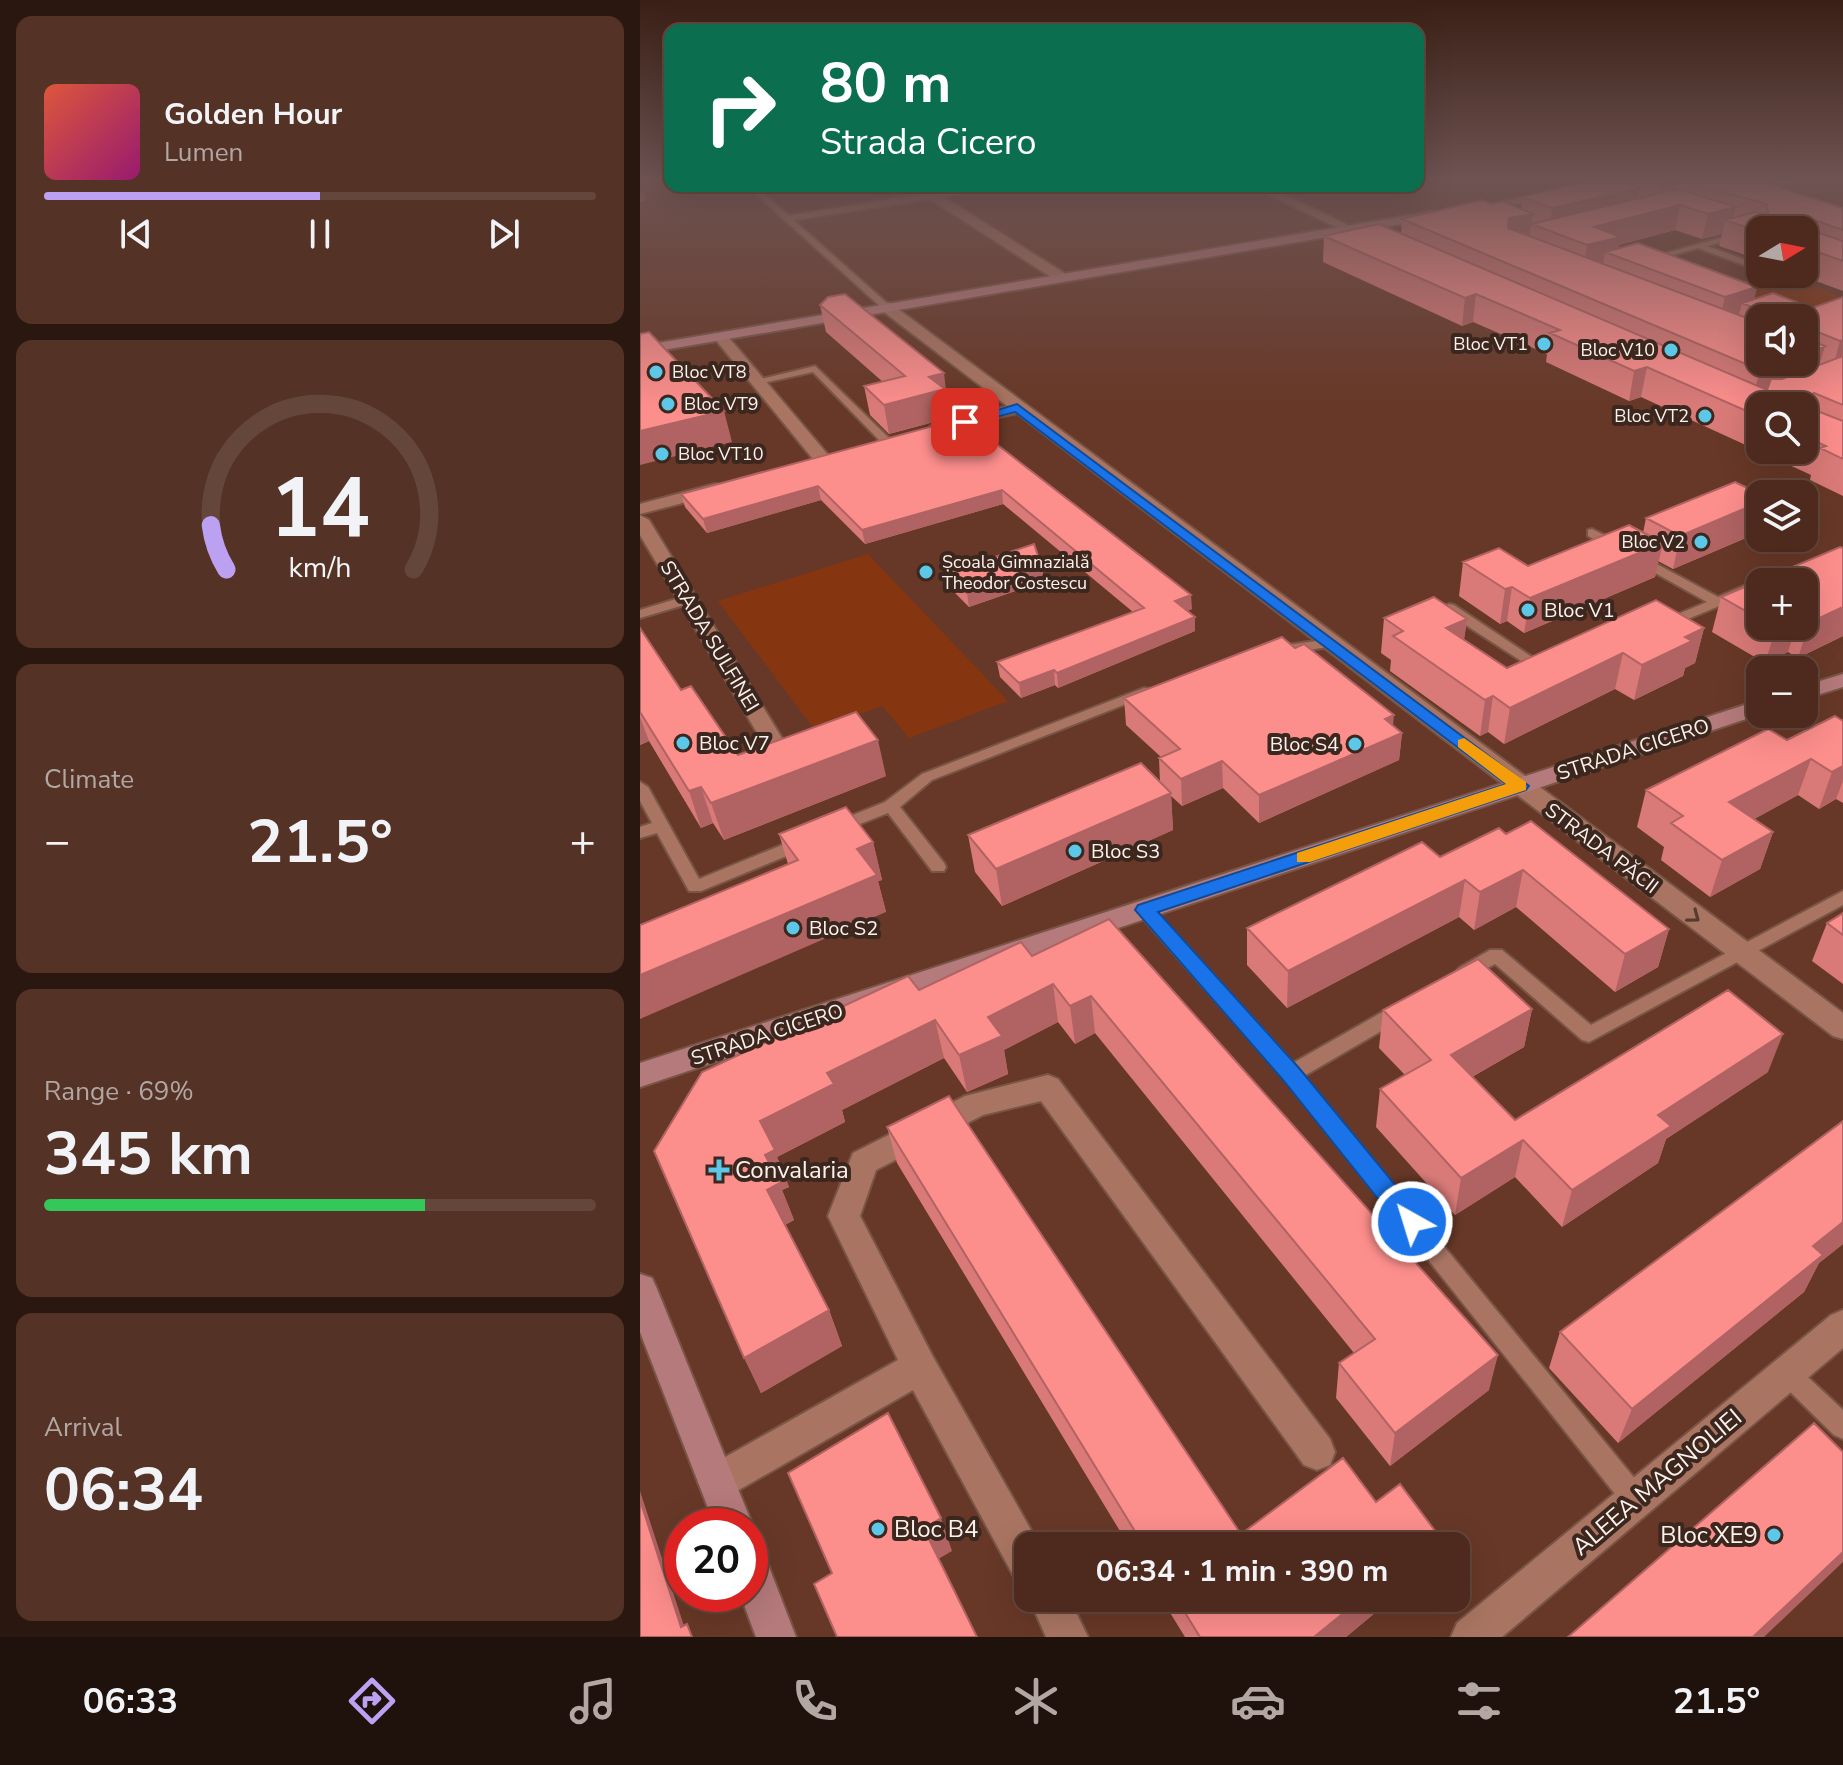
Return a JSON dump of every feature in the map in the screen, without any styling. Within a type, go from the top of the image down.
[{"type":"street","points":[[1024,253],[1059,276]]},
{"type":"street","points":[[640,350],[1195,253]]},
{"type":"street","name":"STRADA PĂCII","points":[[885,306],[1843,1028]]},
{"type":"street","points":[[720,336],[822,460]]},
{"type":"street","points":[[861,449],[1017,408]]},
{"type":"street","points":[[640,509],[731,484]]},
{"type":"street","name":"STRADA SULFINEI","points":[[640,520],[780,753]]},
{"type":"street","points":[[1818,688],[1843,680]]},
{"type":"street","name":"STRADA CICERO","points":[[640,1075],[1746,712]]},
{"type":"street","points":[[1014,1538],[920,1367],[844,1216],[864,1162],[976,1105],[1048,1087],[1317,1452]]},
{"type":"street","points":[[640,1289],[727,1508]]},
{"type":"street","name":"ALEEA MAGNOLIEI","points":[[1471,1637],[1843,1326]]},
{"type":"street","points":[[717,1482],[920,1367]]},
{"type":"street","points":[[767,1612],[776,1637]]},
{"type":"street","points":[[1055,1612],[1068,1637]]},
{"type":"lane","points":[[828,253],[885,306]]},
{"type":"lane","points":[[1635,262],[1668,253]]},
{"type":"lane","points":[[1720,253],[1746,263]]},
{"type":"lane","points":[[1649,259],[1663,264]]},
{"type":"lane","points":[[1721,284],[1736,289],[1746,286]]},
{"type":"lane","points":[[758,381],[815,369],[901,439]]},
{"type":"lane","points":[[1592,533],[1717,602]]},
{"type":"lane","points":[[1671,622],[1746,590]]},
{"type":"lane","points":[[1434,598],[1528,659]]},
{"type":"lane","points":[[640,614],[689,599]]},
{"type":"lane","points":[[1273,652],[1330,643]]},
{"type":"lane","points":[[640,787],[695,887],[891,806],[927,777],[1158,687]]},
{"type":"lane","points":[[891,806],[938,867]]},
{"type":"lane","points":[[640,833],[661,826]]},
{"type":"lane","points":[[1442,986],[1496,955],[1589,1035],[1843,897]]},
{"type":"lane","points":[[1145,910],[1291,1074],[1636,1500]]},
{"type":"lane","points":[[1291,1074],[1414,1002]]},
{"type":"lane","points":[[1788,1374],[1843,1427]]},
{"type":"shaded area","points":[[1818,287],[1843,298],[1818,306],[1769,304],[1745,295],[1766,288]]},
{"type":"shaded area","points":[[868,554],[1008,701],[909,738],[882,706],[815,730],[718,601]]},
{"type":"building","points":[[1364,253],[1448,253],[1767,390],[1771,379],[1818,376],[1818,365],[1843,356],[1843,405],[1818,392],[1746,392],[1746,411],[1647,367],[1634,371],[1550,333],[1560,330],[1476,294],[1465,298]]},
{"type":"building","points":[[1484,253],[1575,253],[1746,318],[1746,364]]},
{"type":"building","points":[[1609,253],[1666,253],[1746,283],[1746,288],[1754,288],[1725,297]]},
{"type":"building","points":[[1822,253],[1843,253],[1843,261]]},
{"type":"building","points":[[1773,293],[1802,304],[1746,305],[1742,303]]},
{"type":"building","points":[[845,294],[944,373],[929,377],[945,389],[884,405],[864,386],[905,376],[820,305],[828,297]]},
{"type":"building","points":[[1843,297],[1843,340],[1818,332],[1818,306]]},
{"type":"building","points":[[649,332],[724,411],[640,431],[640,334]]},
{"type":"building","points":[[1818,411],[1843,421],[1843,459],[1820,448],[1826,446],[1818,442]]},
{"type":"building","points":[[963,418],[1191,595],[1175,601],[1195,617],[1057,673],[1054,670],[1019,683],[997,662],[1144,608],[1002,490],[862,530],[818,486],[703,519],[681,494]]},
{"type":"building","points":[[1735,482],[1746,487],[1746,508],[1680,536],[1646,518]]},
{"type":"building","points":[[1629,525],[1663,543],[1530,598],[1512,587],[1505,589],[1463,562],[1499,548],[1528,566]]},
{"type":"building","points":[[1034,544],[1042,567],[967,593],[946,573]]},
{"type":"building","points":[[1843,548],[1843,607],[1818,619],[1818,568],[1790,568]]},
{"type":"building","points":[[1746,586],[1746,611],[1721,597]]},
{"type":"building","points":[[1434,597],[1467,619],[1446,628],[1507,668],[1656,600],[1704,628],[1685,637],[1692,641],[1642,665],[1623,653],[1510,708],[1493,696],[1485,700],[1393,636],[1403,631],[1384,618]]},
{"type":"building","points":[[640,628],[681,690],[691,686],[738,755],[856,712],[878,740],[711,803],[701,787],[689,791],[640,712]]},
{"type":"building","points":[[1282,637],[1295,648],[1304,644],[1394,715],[1385,719],[1402,733],[1259,795],[1222,761],[1181,779],[1159,758],[1180,749],[1124,698]]},
{"type":"building","points":[[1835,716],[1843,721],[1843,766],[1832,772],[1811,759],[1729,802],[1773,832],[1722,860],[1671,823],[1683,816],[1646,790],[1768,729],[1787,740],[1811,728],[1818,728],[1818,724]]},
{"type":"building","points":[[1141,763],[1171,793],[996,869],[968,835]]},
{"type":"building","points":[[846,807],[873,842],[857,849],[877,875],[640,975],[640,925],[798,860],[779,834]]},
{"type":"building","points":[[1531,821],[1669,929],[1625,954],[1523,870],[1480,892],[1465,880],[1288,971],[1247,928],[1422,842],[1440,857],[1499,828],[1506,834]]},
{"type":"building","points":[[1843,913],[1843,935],[1827,923]]},
{"type":"building","points":[[1109,919],[1498,1355],[1395,1433],[1339,1363],[1375,1339],[1091,996],[1070,1006],[1053,984],[988,1017],[1002,1036],[959,1055],[935,1020],[827,1073],[834,1084],[760,1121],[775,1150],[765,1155],[780,1183],[767,1190],[829,1310],[744,1358],[654,1151],[702,1072],[908,976],[919,990],[1021,942],[1032,956]]},
{"type":"building","points":[[1478,959],[1532,1009],[1451,1055],[1515,1120],[1728,990],[1783,1034],[1658,1115],[1671,1126],[1572,1190],[1523,1140],[1461,1178],[1380,1089],[1431,1060],[1383,1010]]},
{"type":"building","points":[[949,1096],[1240,1532],[1135,1532],[887,1127]]},
{"type":"building","points":[[1843,1121],[1843,1222],[1813,1246],[1823,1255],[1632,1409],[1560,1332]]},
{"type":"building","name":"Bloc B4","points":[[888,1413],[941,1518],[924,1529],[977,1637],[837,1637],[814,1584],[832,1573],[788,1473]]},
{"type":"building","name":"Bloc XE9","points":[[1814,1423],[1843,1452],[1843,1552],[1753,1637],[1568,1637]]},
{"type":"building","points":[[1343,1458],[1376,1502],[1400,1484],[1436,1532],[1244,1532]]},
{"type":"building","points":[[640,1500],[664,1574],[664,1612],[676,1612],[681,1627],[687,1624],[692,1637],[640,1637]]},
{"type":"building","points":[[1185,1612],[1345,1612],[1314,1637],[1200,1637]]},
{"type":"slow traffic","points":[[1304,857],[1520,786],[1464,744]]},
{"type":"place","name":"Bloc VT1","points":[[1544,344]]},
{"type":"place","name":"Bloc V10","points":[[1671,350]]},
{"type":"place","name":"Bloc VT8","points":[[656,372]]},
{"type":"place","name":"Bloc VT9","points":[[668,404]]},
{"type":"place","name":"Bloc VT2","points":[[1705,416]]},
{"type":"place","name":"Bloc VT10","points":[[662,454]]},
{"type":"place","name":"Bloc V2","points":[[1701,542]]},
{"type":"place","name":"Școala Gimnazială Theodor Costescu","points":[[926,572]]},
{"type":"place","name":"Bloc V1","points":[[1528,610]]},
{"type":"place","name":"Bloc V7","points":[[683,743]]},
{"type":"place","name":"Bloc S4","points":[[1355,744]]},
{"type":"place","name":"Bloc S3","points":[[1075,851]]},
{"type":"place","name":"Bloc S2","points":[[793,928]]},
{"type":"place","name":"Convalaria","points":[[719,1170]]},
{"type":"place","name":"Bloc B4","points":[[878,1529]]},
{"type":"place","name":"Bloc XE9","points":[[1774,1535]]},
{"type":"route","points":[[965,422],[1017,408],[1520,786],[1145,910],[1291,1074],[1412,1222]]}]
